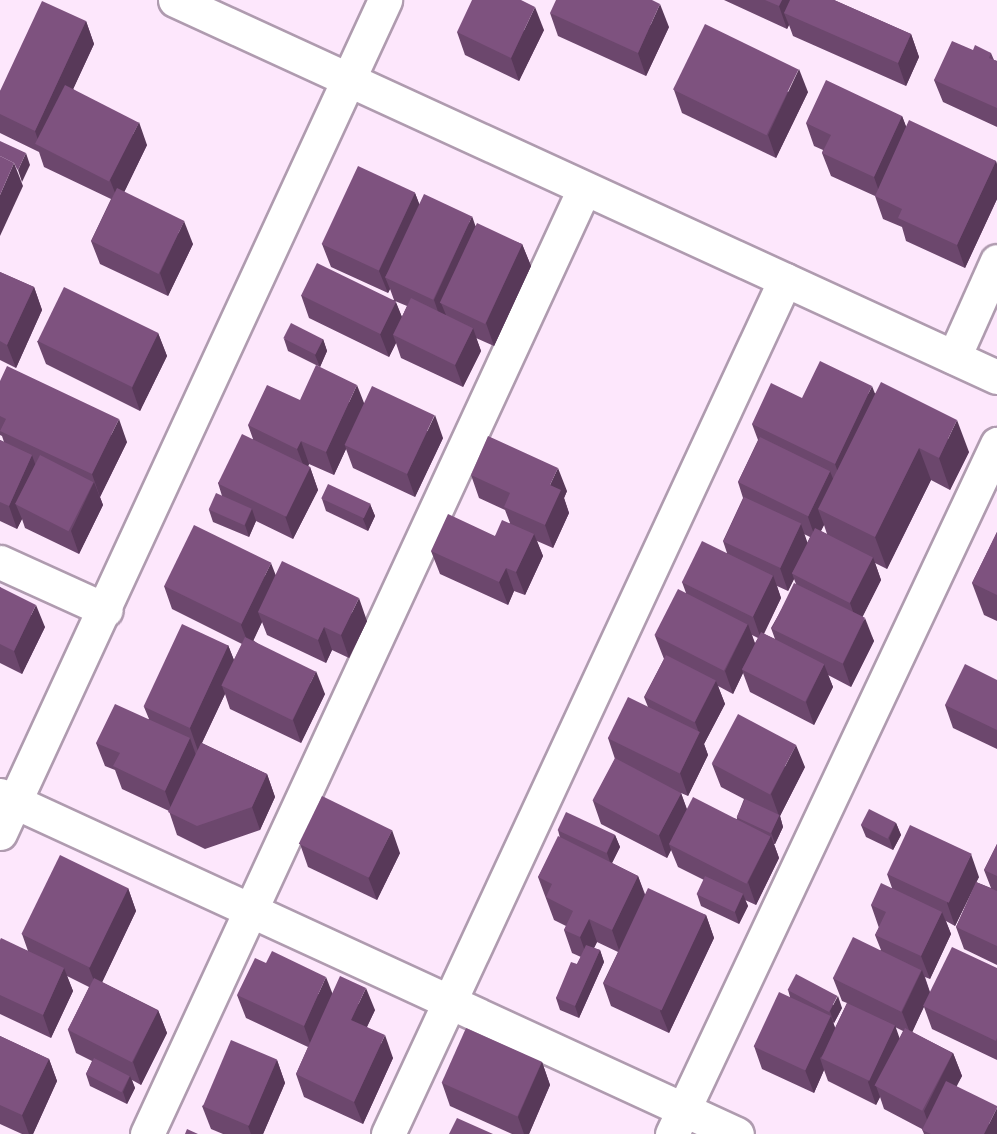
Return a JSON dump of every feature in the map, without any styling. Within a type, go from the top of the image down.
[{"type":"street","points":[[175,0],[997,377]]},
{"type":"street","points":[[0,833],[7,799],[106,610],[385,0]]},
{"type":"street","points":[[147,1134],[252,912],[584,189]]},
{"type":"street","points":[[954,357],[997,261]]},
{"type":"street","points":[[387,1134],[784,280]]},
{"type":"street","points":[[677,1122],[997,444]]},
{"type":"street","points":[[0,562],[106,610]]},
{"type":"street","points":[[7,799],[449,1002],[677,1122],[736,1134]]},
{"type":"building","points":[[472,0],[521,0],[535,7],[511,58],[457,32]]},
{"type":"building","points":[[556,0],[652,0],[660,4],[638,53],[550,13]]},
{"type":"building","points":[[765,0],[782,0],[779,6]]},
{"type":"building","points":[[790,0],[834,0],[911,34],[898,63],[784,13]]},
{"type":"building","points":[[42,1],[86,21],[35,131],[0,114],[0,91]]},
{"type":"building","points":[[705,24],[798,70],[766,135],[673,90]]},
{"type":"building","points":[[952,41],[973,50],[975,45],[991,53],[989,58],[997,61],[997,108],[934,80]]},
{"type":"building","points":[[826,80],[902,116],[874,177],[822,153],[831,135],[806,123]]},
{"type":"building","points":[[65,85],[139,123],[109,181],[35,144]]},
{"type":"building","points":[[909,120],[996,161],[957,245],[898,218],[902,209],[875,196]]},
{"type":"building","points":[[0,141],[26,153],[18,170],[14,163],[0,156]]},
{"type":"building","points":[[0,156],[14,163],[0,195]]},
{"type":"building","points":[[358,166],[415,193],[379,271],[322,244]]},
{"type":"building","points":[[117,188],[184,221],[159,274],[91,241]]},
{"type":"building","points":[[424,194],[472,216],[433,300],[385,277]]},
{"type":"building","points":[[477,223],[522,244],[485,324],[440,303]]},
{"type":"building","points":[[317,263],[396,302],[380,334],[301,295]]},
{"type":"building","points":[[0,272],[34,287],[7,345],[0,341]]},
{"type":"building","points":[[64,287],[158,333],[132,387],[38,341]]},
{"type":"building","points":[[411,298],[473,328],[455,365],[393,335]]},
{"type":"building","points":[[291,323],[323,339],[315,354],[283,338]]},
{"type":"building","points":[[820,361],[872,386],[835,464],[752,424],[771,383],[802,398]]},
{"type":"building","points":[[316,365],[357,385],[326,452],[301,441],[297,449],[248,425],[267,385],[300,400]]},
{"type":"building","points":[[7,366],[119,419],[92,474],[0,431],[6,419],[0,416],[0,381]]},
{"type":"building","points":[[881,382],[957,420],[939,458],[919,448],[875,537],[818,509]]},
{"type":"building","points":[[372,386],[435,415],[407,474],[345,445]]},
{"type":"building","points":[[242,434],[310,467],[286,517],[218,483]]},
{"type":"building","points":[[488,436],[558,468],[550,485],[561,490],[545,525],[504,507],[510,493],[471,475]]},
{"type":"building","points":[[760,437],[830,471],[808,516],[738,482]]},
{"type":"building","points":[[0,440],[32,455],[9,506],[0,502]]},
{"type":"building","points":[[40,455],[93,482],[68,531],[15,504]]},
{"type":"building","points":[[328,484],[371,504],[364,518],[321,499]]},
{"type":"building","points":[[216,493],[252,509],[244,525],[209,509]]},
{"type":"building","points":[[744,497],[801,524],[780,568],[723,541]]},
{"type":"building","points":[[448,514],[495,536],[502,520],[534,534],[516,572],[506,568],[499,582],[431,551]]},
{"type":"building","points":[[194,525],[271,563],[241,624],[164,586]]},
{"type":"building","points":[[815,528],[873,558],[850,603],[792,573]]},
{"type":"building","points":[[997,532],[997,595],[972,583]]},
{"type":"building","points":[[702,541],[773,576],[753,617],[682,582]]},
{"type":"building","points":[[282,561],[359,598],[341,635],[324,627],[318,640],[258,612]]},
{"type":"building","points":[[794,583],[865,618],[843,663],[772,629]]},
{"type":"building","points":[[0,587],[36,605],[14,651],[0,644]]},
{"type":"building","points":[[678,589],[747,624],[724,671],[654,635]]},
{"type":"building","points":[[182,624],[228,646],[190,728],[144,706]]},
{"type":"building","points":[[761,632],[824,664],[805,702],[742,669]]},
{"type":"building","points":[[245,637],[316,672],[292,720],[221,686]]},
{"type":"building","points":[[666,655],[716,680],[695,722],[645,697]]},
{"type":"building","points":[[965,664],[997,680],[997,730],[945,705]]},
{"type":"building","points":[[628,697],[700,732],[680,773],[608,738]]},
{"type":"building","points":[[115,704],[190,738],[165,791],[113,766],[120,753],[96,743]]},
{"type":"building","points":[[738,714],[796,745],[770,794],[712,763]]},
{"type":"building","points":[[201,743],[267,774],[252,807],[197,826],[168,812]]},
{"type":"building","points":[[615,758],[681,793],[659,836],[592,800]]},
{"type":"building","points":[[322,796],[392,830],[369,878],[299,844]]},
{"type":"building","points":[[693,797],[771,836],[746,884],[669,844]]},
{"type":"building","points":[[745,799],[779,815],[771,833],[737,817]]},
{"type":"building","points":[[869,809],[896,823],[888,839],[861,825]]},
{"type":"building","points":[[566,812],[615,835],[606,853],[558,830]]},
{"type":"building","points":[[910,825],[972,854],[949,903],[887,874]]},
{"type":"building","points":[[558,836],[638,876],[612,930],[589,919],[580,937],[564,930],[573,911],[546,897],[552,884],[538,877]]},
{"type":"building","points":[[997,844],[997,876],[984,870]]},
{"type":"building","points":[[60,855],[128,888],[90,967],[21,934]]},
{"type":"building","points":[[705,876],[743,894],[735,912],[697,894]]},
{"type":"building","points":[[976,882],[997,891],[997,946],[956,927]]},
{"type":"building","points":[[881,883],[942,912],[921,956],[875,935],[886,912],[871,905]]},
{"type":"building","points":[[648,888],[706,915],[662,1010],[604,983]]},
{"type":"building","points":[[853,937],[921,970],[901,1012],[833,978]]},
{"type":"building","points":[[1,938],[64,968],[43,1015],[0,995]]},
{"type":"building","points":[[586,945],[600,950],[575,1006],[556,998],[571,962],[577,964]]},
{"type":"building","points":[[952,947],[997,968],[996,1041],[923,1006]]},
{"type":"building","points":[[272,951],[326,977],[304,1026],[237,995],[255,958],[266,963]]},
{"type":"building","points":[[796,974],[837,996],[829,1012],[788,990]]},
{"type":"building","points":[[340,976],[366,988],[351,1020],[385,1035],[354,1102],[296,1074]]},
{"type":"building","points":[[94,978],[158,1011],[132,1062],[68,1030]]},
{"type":"building","points":[[779,992],[831,1016],[805,1070],[754,1046]]},
{"type":"building","points":[[847,1003],[895,1025],[869,1081],[821,1058]]},
{"type":"building","points":[[466,1028],[542,1062],[517,1117],[442,1083]]},
{"type":"building","points":[[905,1028],[953,1053],[922,1111],[874,1085]]},
{"type":"building","points":[[0,1036],[49,1059],[22,1115],[0,1105]]},
{"type":"building","points":[[231,1040],[277,1060],[249,1126],[203,1106]]},
{"type":"building","points":[[94,1058],[130,1076],[121,1092],[86,1074]]},
{"type":"building","points":[[946,1081],[997,1106],[984,1134],[931,1134],[922,1130]]},
{"type":"building","points":[[457,1118],[493,1134],[449,1134]]},
{"type":"building","points":[[187,1129],[198,1134],[185,1134]]}]
